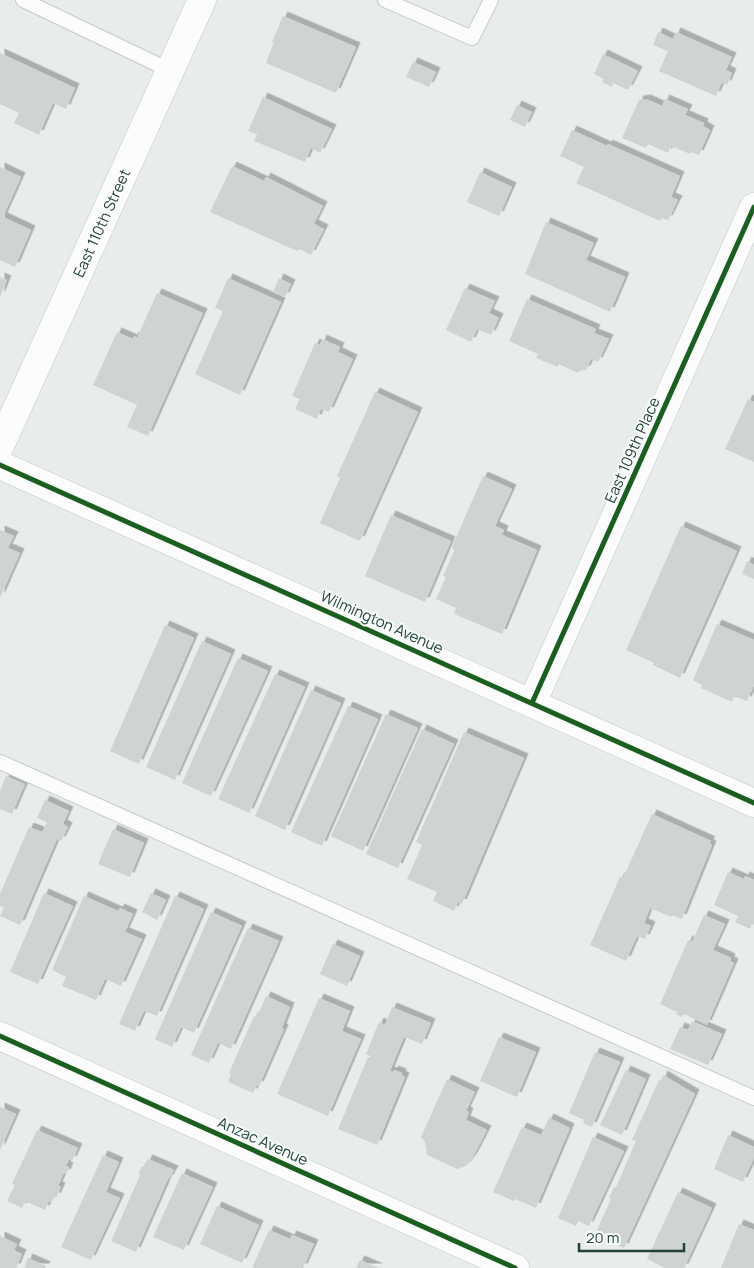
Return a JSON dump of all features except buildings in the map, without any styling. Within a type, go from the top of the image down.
[{"type":"street","name":"East 110th Street","points":[[0,446],[202,0]]},
{"type":"street","name":"East 109th Place","points":[[532,703],[754,208]]},
{"type":"street","name":"Wilmington Avenue","points":[[0,465],[754,803]]},
{"type":"street","name":"Anzac Avenue","points":[[0,1036],[515,1268]]},
{"type":"lane","points":[[23,0],[169,70]]},
{"type":"lane","points":[[385,0],[472,38],[491,0]]},
{"type":"lane","points":[[0,762],[754,1098]]},
{"type":"cycle path","points":[[532,703],[754,207]]},
{"type":"cycle path","points":[[0,465],[754,803]]},
{"type":"cycle path","points":[[0,1036],[515,1268]]}]
